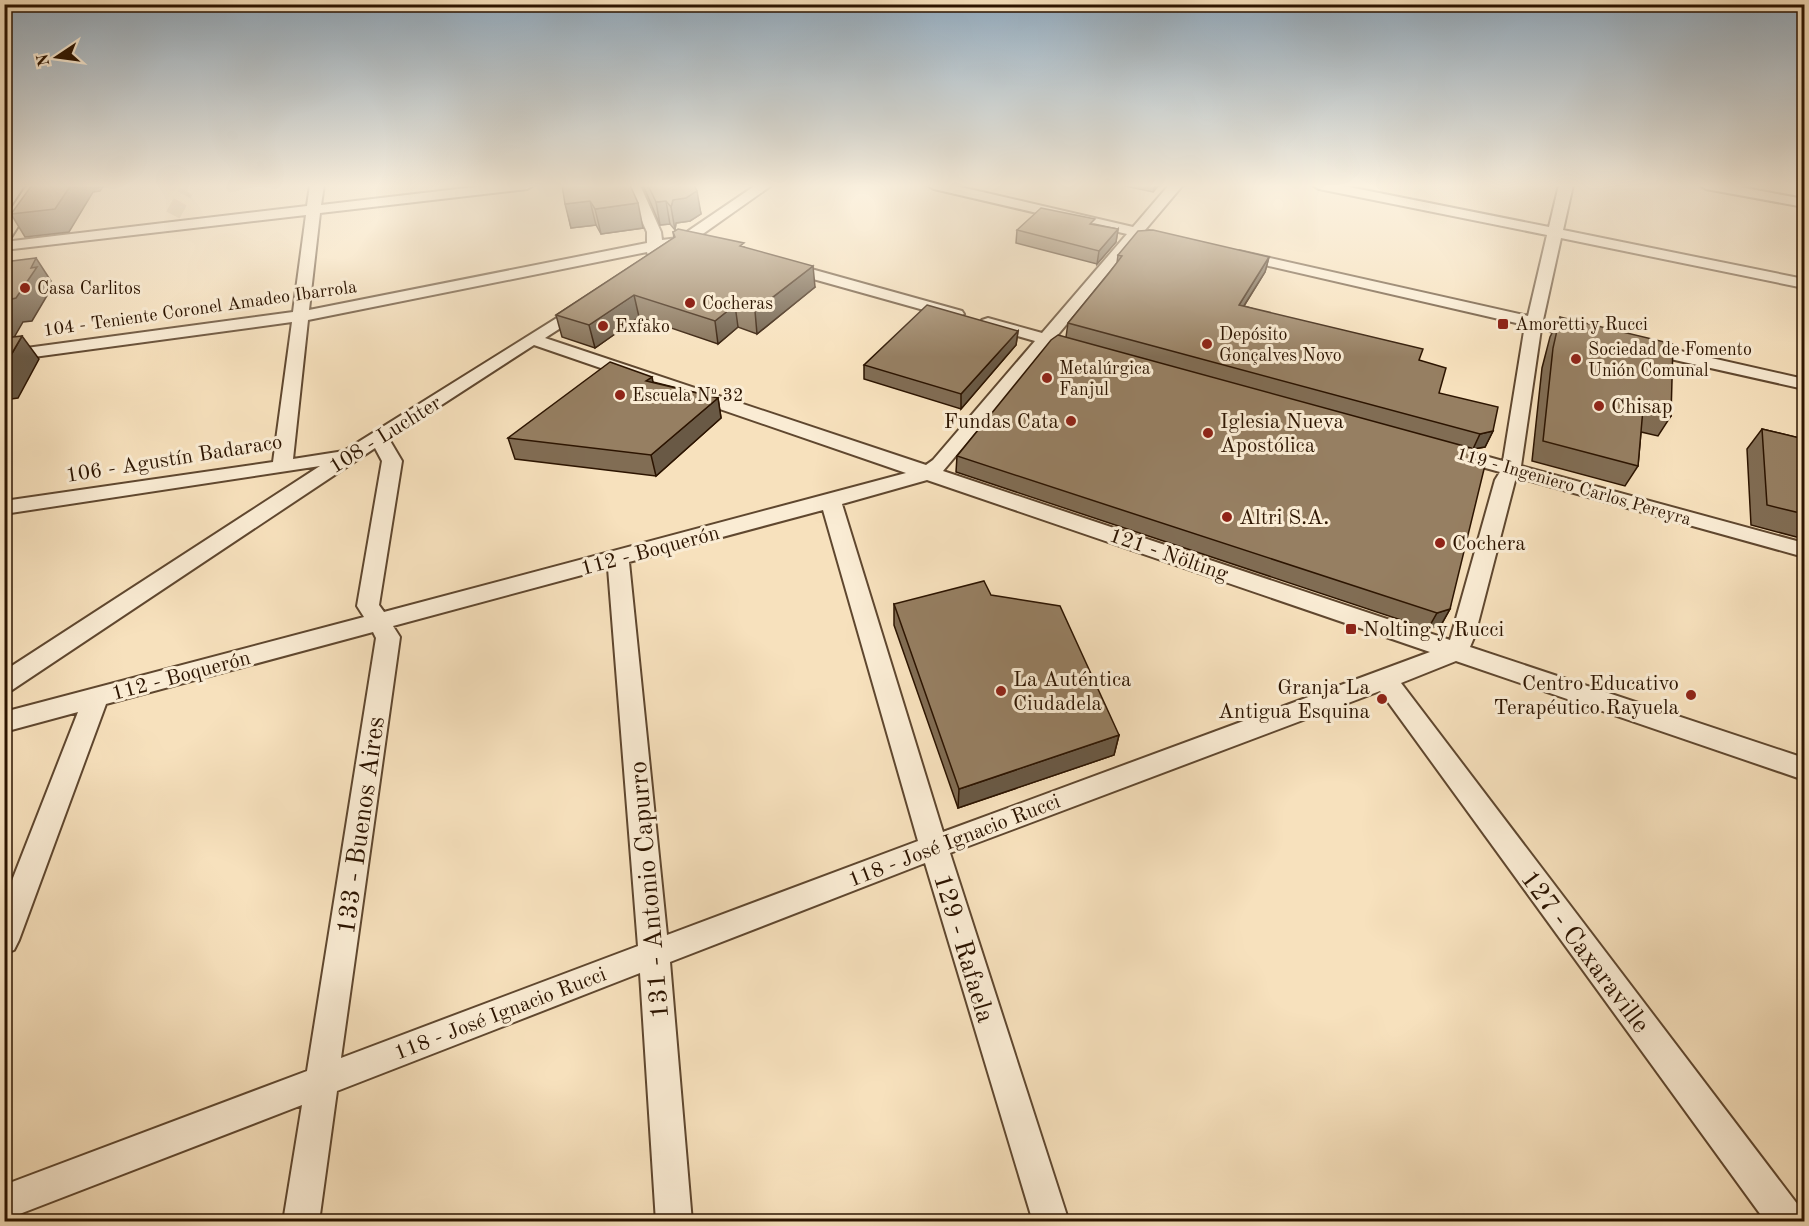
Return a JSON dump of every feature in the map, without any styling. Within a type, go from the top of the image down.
[{"type":"street","points":[[4,246],[29,242]]},
{"type":"street","points":[[282,466],[308,242]]},
{"type":"street","points":[[652,256],[653,242]]},
{"type":"street","name":"104 - Teniente Coronel Amadeo Ibarrola","points":[[14,357],[300,316],[652,256],[679,242]]},
{"type":"street","points":[[692,242],[708,246]]},
{"type":"street","name":"112 - Boquerón","points":[[4,722],[928,473],[940,464],[1126,242]]},
{"type":"street","points":[[1456,651],[1464,635],[1505,480],[1511,469],[1534,323],[1553,242]]},
{"type":"street","points":[[1601,242],[1804,283]]},
{"type":"street","points":[[1226,253],[1602,338]]},
{"type":"street","points":[[765,261],[1102,355]]},
{"type":"street","name":"108 - Luchter","points":[[4,683],[351,455],[534,340],[599,296]]},
{"type":"street","name":"121 - Nölting","points":[[534,340],[1804,768]]},
{"type":"street","points":[[1625,343],[1804,384]]},
{"type":"street","name":"133 - Buenos Aires","points":[[301,1221],[388,637],[369,606],[392,461],[379,438]]},
{"type":"street","name":"119 - Ingeniero Carlos Pereyra","points":[[1443,450],[1804,550]]},
{"type":"street","name":"106 - Agustín Badaraco","points":[[4,508],[351,455]]},
{"type":"street","name":"129 - Rafaela","points":[[831,501],[934,847],[1051,1221]]},
{"type":"street","name":"131 - Antonio Capurro","points":[[618,558],[654,954],[674,1221]]},
{"type":"street","name":"118 - José Ignacio Rucci","points":[[4,1203],[934,847],[1385,680],[1456,651]]},
{"type":"street","name":"127 - Caxaraville","points":[[1385,680],[1791,1218]]},
{"type":"street","points":[[4,940],[96,698]]},
{"type":"building","points":[[667,242],[740,242],[744,243],[740,246],[813,266],[755,311],[735,305],[715,321],[634,295],[589,325],[556,315]]},
{"type":"building","points":[[1065,242],[1107,242],[1099,251]]},
{"type":"building","points":[[1129,242],[1205,242],[1269,257],[1239,305],[1423,349],[1419,360],[1446,368],[1439,393],[1498,407],[1493,431],[1480,434],[1068,323],[1122,256],[1118,255]]},
{"type":"building","points":[[36,258],[31,268],[37,267],[16,298],[8,300],[4,305],[4,262]]},
{"type":"building","points":[[927,305],[1018,331],[961,394],[864,365]]},
{"type":"building","name":"Chisap","points":[[1560,317],[1673,344],[1671,416],[1643,409],[1638,466],[1543,441],[1553,348]]},
{"type":"building","points":[[1058,335],[1471,448],[1486,461],[1450,609],[1437,613],[957,456],[1051,340]]},
{"type":"building","points":[[22,336],[4,367],[4,338]]},
{"type":"building","points":[[610,362],[652,377],[646,381],[718,398],[651,455],[508,438]]},
{"type":"building","points":[[1762,429],[1804,439],[1804,514],[1767,505]]},
{"type":"building","name":"La Auténtica Ciudadela","points":[[984,581],[991,595],[1060,606],[1119,735],[959,789],[894,604]]},
{"type":"place","name":"Casa Carlitos","points":[[25,288]]},
{"type":"place","name":"Cocheras","points":[[690,303]]},
{"type":"place","name":"Amoretti y Rucci","points":[[1503,324]]},
{"type":"place","name":"Exfako","points":[[603,326]]},
{"type":"place","name":"Depósito Gonçalves Novo","points":[[1207,344]]},
{"type":"place","name":"Sociedad de Fomento Unión Comunal","points":[[1576,359]]},
{"type":"place","name":"Metalúrgica Fanjul","points":[[1047,378]]},
{"type":"place","name":"Escuela Nº 32","points":[[620,395]]},
{"type":"place","name":"Chisap","points":[[1599,406]]},
{"type":"place","name":"Fundas Cata","points":[[1071,421]]},
{"type":"place","name":"Iglesia Nueva Apostólica","points":[[1208,433]]},
{"type":"place","name":"Altri S.A.","points":[[1227,517]]},
{"type":"place","name":"Cochera","points":[[1440,543]]},
{"type":"place","name":"Nolting y Rucci","points":[[1351,629]]},
{"type":"place","name":"La Auténtica Ciudadela","points":[[1001,691]]},
{"type":"place","name":"Centro Educativo Terapéutico Rayuela","points":[[1691,695]]},
{"type":"place","name":"Granja La Antigua Esquina","points":[[1382,699]]}]
